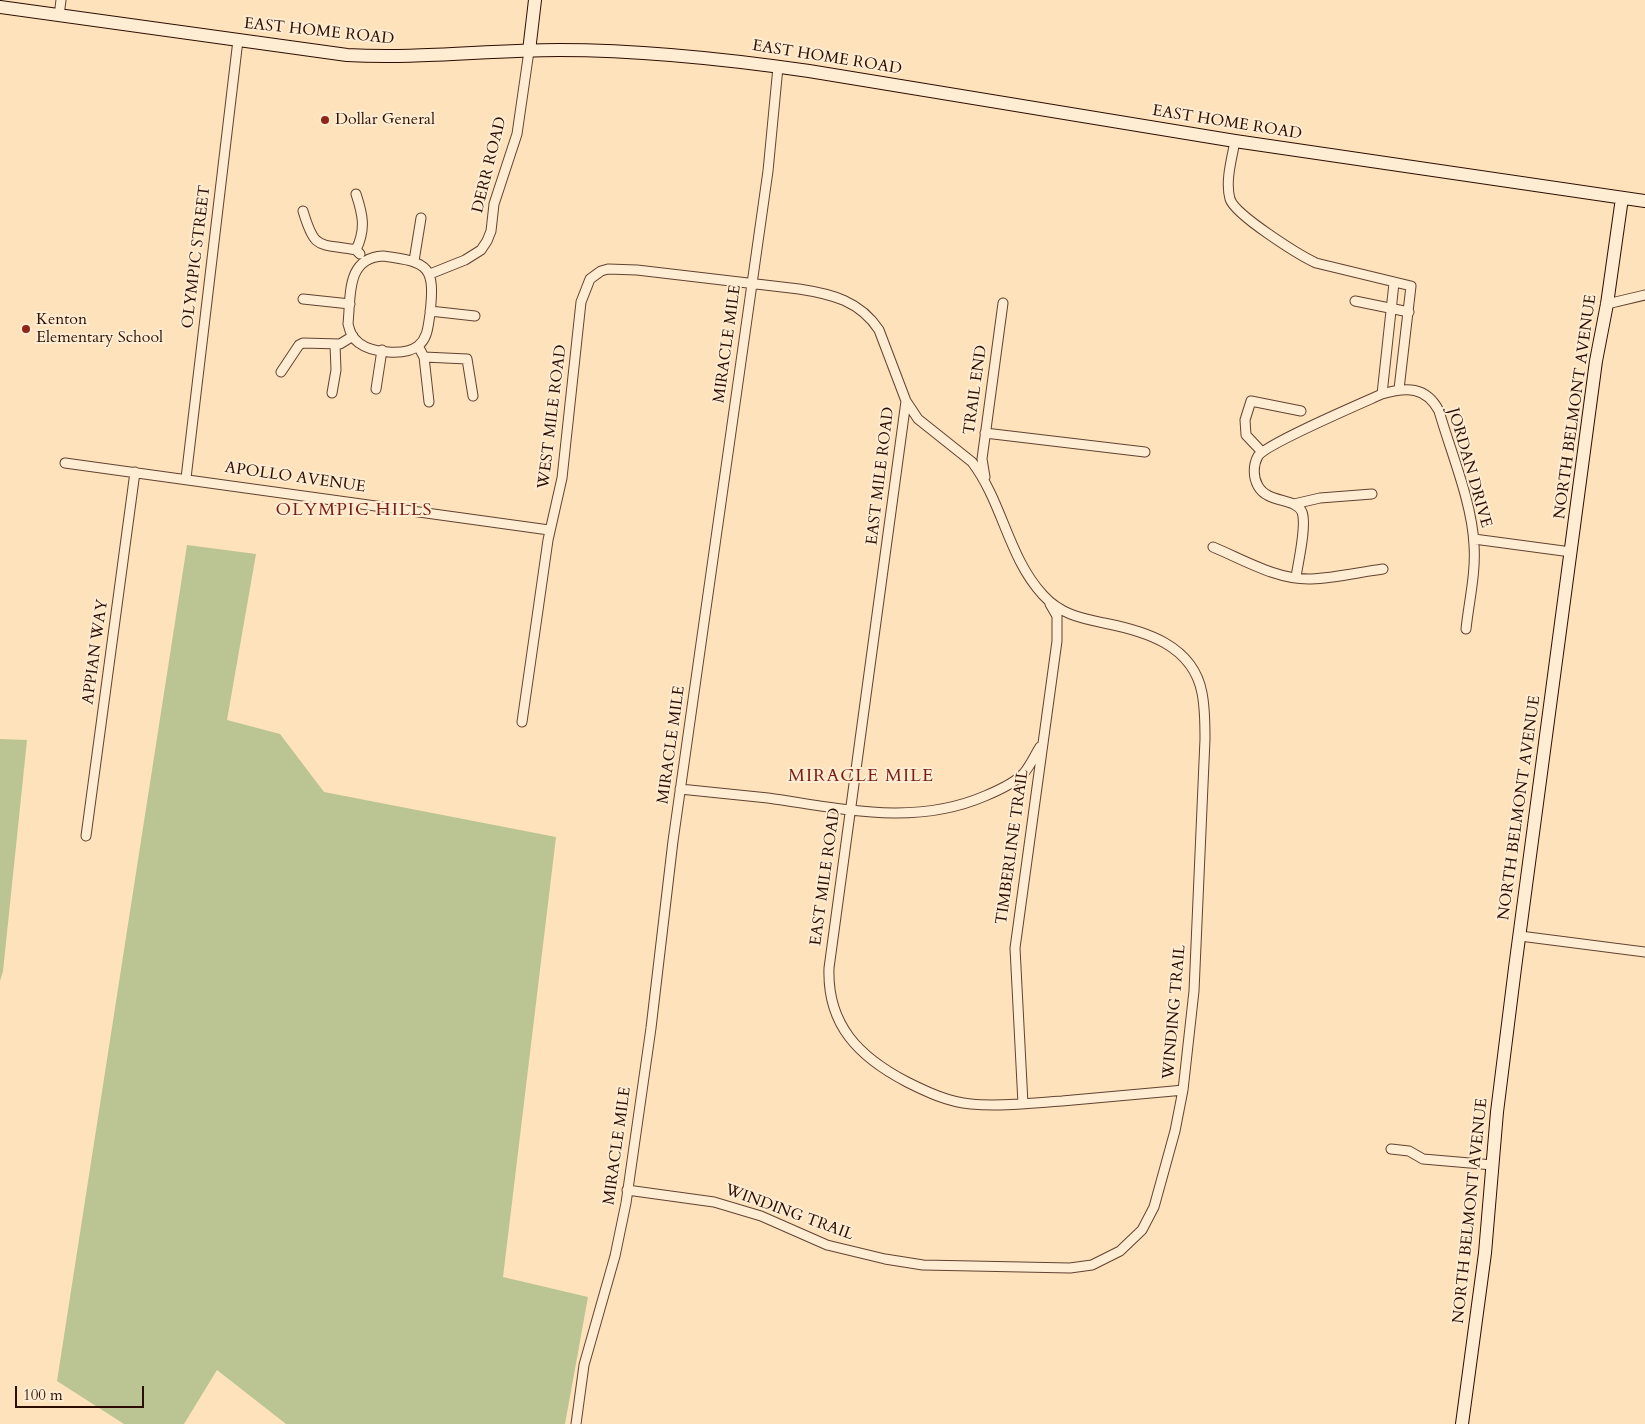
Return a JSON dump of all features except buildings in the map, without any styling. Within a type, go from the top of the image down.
[{"type":"street","points":[[58,16],[61,0]]},
{"type":"street","name":"DERR ROAD","points":[[430,274],[465,260],[481,250],[491,231],[494,204],[517,134],[535,0]]},
{"type":"street","name":"EAST HOME ROAD","points":[[0,7],[347,55],[390,58],[529,51],[653,53],[778,66],[1234,141],[1645,201]]},
{"type":"street","name":"OLYMPIC STREET","points":[[186,478],[238,40]]},
{"type":"street","name":"MIRACLE MILE","points":[[576,1424],[584,1365],[615,1256],[627,1190],[651,1028],[680,789],[768,171],[778,66]]},
{"type":"street","points":[[1234,141],[1229,190],[1230,199],[1237,209],[1302,256],[1316,263],[1411,286],[1399,389]]},
{"type":"street","points":[[356,194],[363,216],[363,231],[356,250]]},
{"type":"street","name":"NORTH BELMONT AVENUE","points":[[1462,1424],[1483,1262],[1520,936],[1596,361],[1607,304],[1622,198]]},
{"type":"street","points":[[303,211],[315,241],[321,245],[356,250],[364,260]]},
{"type":"street","points":[[414,260],[420,218]]},
{"type":"street","points":[[383,256],[414,260],[430,274],[433,285],[428,331],[418,346],[400,352],[382,350],[360,344],[352,336],[348,324],[353,276],[364,260],[383,256]]},
{"type":"street","name":"WEST MILE ROAD","points":[[522,722],[549,530],[562,478],[581,302],[590,279],[601,271],[617,269],[752,284]]},
{"type":"street","points":[[1382,394],[1394,282]]},
{"type":"street","name":"EAST MILE ROAD","points":[[752,284],[823,293],[838,297],[862,310],[879,330],[906,401],[829,968],[830,997],[840,1023],[852,1041],[865,1055],[919,1088],[957,1102],[990,1105],[1023,1104],[1183,1090]]},
{"type":"street","points":[[1607,304],[1645,295]]},
{"type":"street","points":[[303,299],[350,304]]},
{"type":"street","points":[[1355,301],[1409,312]]},
{"type":"street","name":"TRAIL END","points":[[985,482],[982,459],[1003,303]]},
{"type":"street","points":[[430,310],[475,316]]},
{"type":"street","points":[[281,372],[299,345],[303,343],[335,345],[352,336]]},
{"type":"street","points":[[332,393],[336,370],[335,345]]},
{"type":"street","points":[[418,346],[424,357],[429,402]]},
{"type":"street","points":[[376,389],[382,350]]},
{"type":"street","points":[[424,357],[467,359],[473,396]]},
{"type":"street","name":"JORDAN DRIVE","points":[[1262,452],[1382,394],[1399,389],[1412,389],[1429,396],[1439,411],[1470,514],[1474,539],[1474,564],[1466,629]]},
{"type":"street","name":"WINDING TRAIL","points":[[627,1190],[683,1196],[742,1209],[828,1245],[885,1259],[947,1267],[1083,1267],[1104,1260],[1120,1251],[1142,1230],[1149,1219],[1163,1178],[1183,1090],[1194,990],[1204,790],[1205,739],[1202,693],[1194,671],[1166,642],[1144,632],[1067,614],[1046,598],[1016,557],[985,482],[972,462],[918,419],[906,401]]},
{"type":"street","points":[[1296,577],[1302,512],[1294,504],[1270,497],[1259,487],[1254,471],[1255,464],[1262,452],[1246,435],[1246,420],[1250,401],[1301,411]]},
{"type":"street","points":[[985,433],[1145,452]]},
{"type":"street","name":"APOLLO AVENUE","points":[[65,462],[549,530]]},
{"type":"street","name":"APPIAN WAY","points":[[86,836],[135,472]]},
{"type":"street","points":[[1294,504],[1320,498],[1372,494]]},
{"type":"street","points":[[1474,539],[1571,552]]},
{"type":"street","points":[[1213,547],[1282,575],[1311,579],[1383,569]]},
{"type":"street","name":"TIMBERLINE TRAIL","points":[[1023,1104],[1016,997],[1015,948],[1059,625],[1057,616],[1046,598]]},
{"type":"street","points":[[680,789],[767,798],[851,811],[907,814],[938,811],[971,802],[995,792],[1024,773],[1043,742]]},
{"type":"street","points":[[1520,936],[1645,952]]},
{"type":"street","points":[[1391,1149],[1409,1151],[1423,1159],[1493,1165]]},
{"type":"green space","points":[[187,545],[256,554],[227,720],[280,734],[324,792],[556,837],[503,1277],[588,1297],[565,1424],[286,1424],[217,1370],[184,1424],[124,1424],[57,1381]]},
{"type":"green space","points":[[0,739],[27,740],[3,971],[0,981]]},
{"type":"place","name":"Dollar General","points":[[325,120]]},
{"type":"place","name":"Kenton Elementary School","points":[[26,329]]},
{"type":"district","name":"OLYMPIC HILLS","points":[[354,511]]},
{"type":"district","name":"MIRACLE MILE","points":[[861,777]]}]
